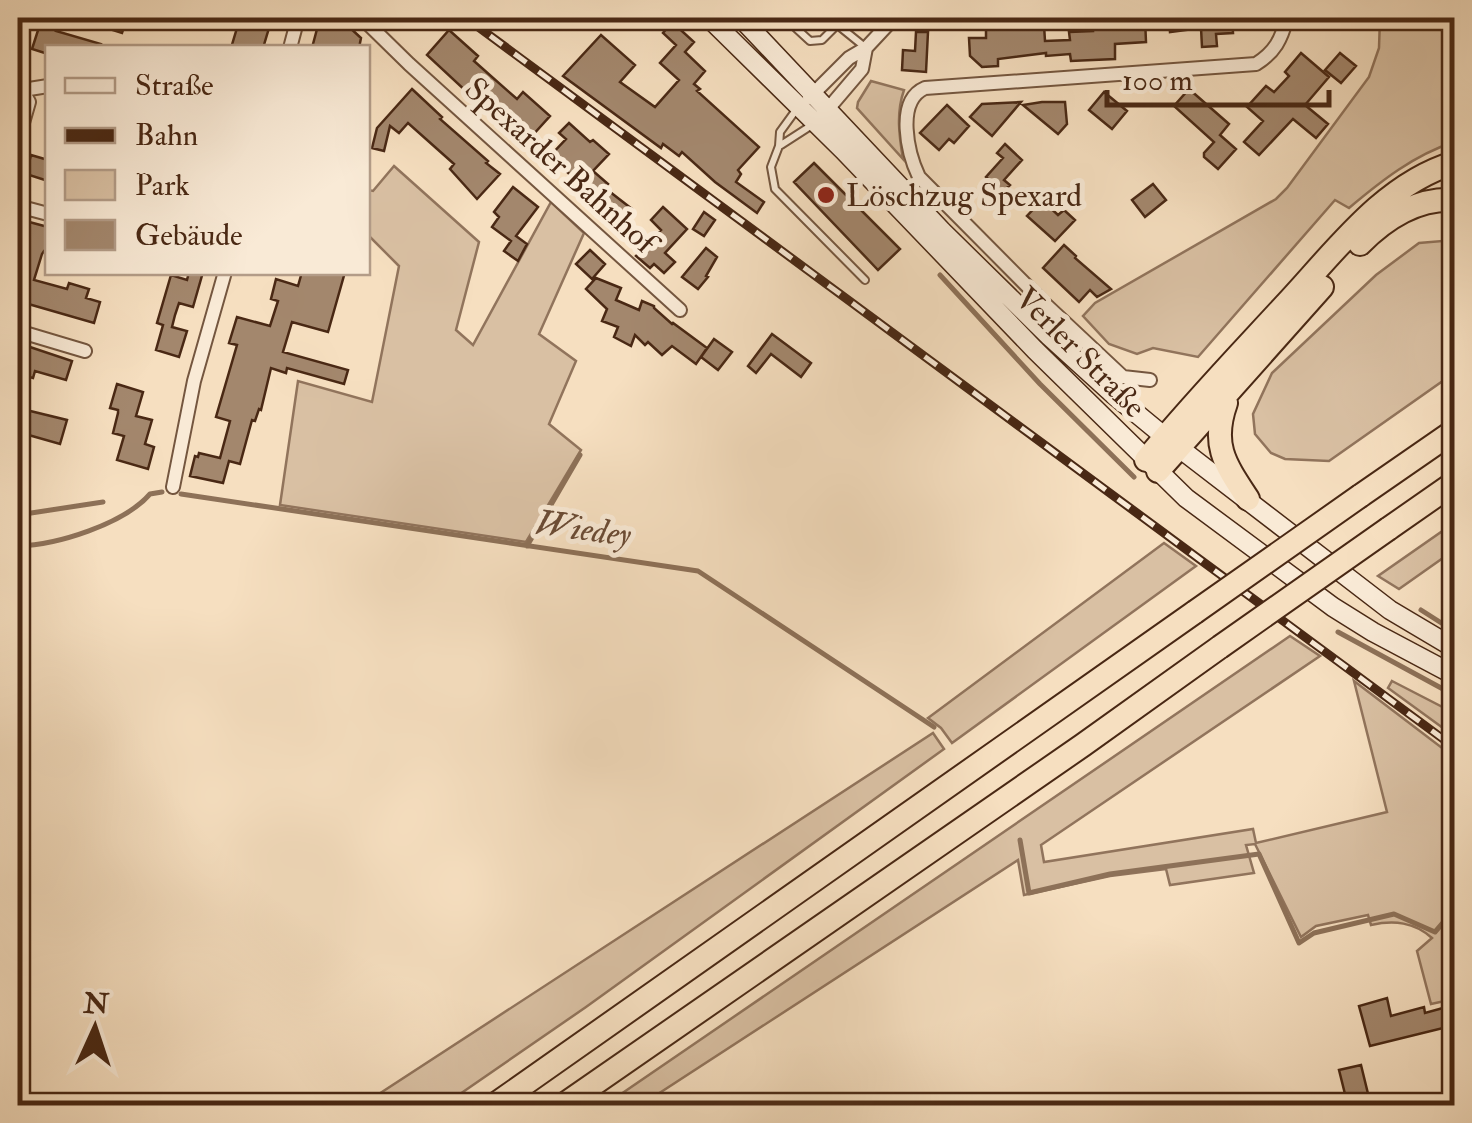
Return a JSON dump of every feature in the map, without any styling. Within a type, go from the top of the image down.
[{"type":"highway","points":[[1172,443],[1184,413],[1372,212],[1412,182],[1454,163]]},
{"type":"highway","points":[[1152,465],[1228,395],[1370,234],[1397,213],[1424,203],[1454,200]]},
{"type":"highway","points":[[1228,395],[1218,432],[1220,447],[1248,499]]},
{"type":"highway","points":[[1417,457],[1454,411]]},
{"type":"highway","points":[[493,1106],[1454,430]]},
{"type":"highway","points":[[562,1106],[1454,485]]},
{"type":"main road","name":"Verler Straße","points":[[710,18],[807,100]]},
{"type":"main road","name":"Verler Straße","points":[[741,18],[943,256],[1152,465],[1201,510],[1333,608],[1454,675]]},
{"type":"main road","name":"Verler Straße","points":[[822,116],[1114,395],[1390,610],[1454,648]]},
{"type":"street","points":[[291,45],[298,18]]},
{"type":"street","name":"Spexarder Bahnhof","points":[[362,18],[680,310]]},
{"type":"street","points":[[807,100],[894,18]]},
{"type":"street","points":[[1150,380],[1122,378],[920,177],[908,146],[909,104],[919,90],[933,87],[1256,64],[1272,54],[1287,18]]},
{"type":"street","points":[[822,116],[862,70],[866,48]]},
{"type":"street","points":[[18,140],[28,102],[20,86]]},
{"type":"street","points":[[18,206],[45,213]]},
{"type":"street","points":[[173,487],[194,381],[224,275]]},
{"type":"street","points":[[18,332],[85,351]]},
{"type":"lane","points":[[785,18],[810,41],[822,40],[837,25]]},
{"type":"lane","points":[[829,18],[866,48]]},
{"type":"lane","points":[[807,100],[790,115],[780,132],[780,146],[772,167],[775,189],[865,280]]},
{"type":"lane","points":[[780,146],[822,116]]},
{"type":"green space","points":[[1380,18],[1454,18],[1454,142],[1412,161],[1349,208],[1335,200],[1198,357],[1153,348],[1137,354],[1109,344],[1083,316],[1095,303],[1276,199],[1287,188],[1369,77],[1379,48]]},
{"type":"green space","points":[[871,81],[904,90],[899,116],[903,159],[857,108]]},
{"type":"green space","points":[[394,166],[479,242],[456,330],[473,345],[551,202],[584,233],[539,334],[576,361],[549,424],[581,450],[526,542],[280,505],[298,381],[372,402],[399,266],[370,237],[370,190]]},
{"type":"green space","points":[[1454,240],[1454,373],[1329,461],[1285,459],[1271,453],[1255,434],[1253,414],[1272,373],[1376,275],[1419,243]]},
{"type":"green space","points":[[1454,523],[1454,572],[1443,558],[1399,589],[1378,576]]},
{"type":"green space","points":[[1164,543],[1196,566],[952,743],[928,718]]},
{"type":"green space","points":[[1290,636],[1320,656],[1041,845],[1044,862],[1253,829],[1256,843],[1387,812],[1354,681],[1454,757],[1454,999],[1431,1004],[1417,951],[1432,938],[1411,926],[1371,925],[1368,915],[1316,926],[1301,937],[1255,844],[1246,845],[1254,873],[1170,885],[1166,869],[1110,876],[1024,895],[1018,860],[641,1105],[605,1105]]},
{"type":"green space","points":[[1392,681],[1454,713],[1454,736],[1388,688]]},
{"type":"green space","points":[[933,733],[944,749],[444,1105],[362,1105]]},
{"type":"building","points":[[106,18],[127,18],[122,33],[103,27]]},
{"type":"building","points":[[240,18],[272,18],[264,45],[232,45]]},
{"type":"building","points":[[320,18],[347,25],[361,38],[360,45],[313,44]]},
{"type":"building","points":[[1095,18],[1145,18],[1146,42],[1115,44],[1115,59],[1071,61],[1070,54],[1046,53],[998,59],[998,66],[982,67],[970,56],[969,38],[986,38],[986,26],[1044,25],[1045,41],[1070,40],[1069,32],[1093,31]]},
{"type":"building","points":[[1169,18],[1232,18],[1233,33],[1216,34],[1217,46],[1202,47],[1201,28],[1170,32]]},
{"type":"building","points":[[672,22],[694,42],[685,52],[705,71],[694,84],[700,89],[697,91],[759,147],[738,170],[741,174],[736,182],[764,202],[757,213],[682,152],[679,156],[663,144],[661,148],[563,76],[601,35],[635,65],[620,82],[655,107],[679,80],[660,63],[676,45],[663,33]]},
{"type":"building","points":[[40,24],[101,44],[45,45],[45,53],[32,49]]},
{"type":"building","points":[[449,30],[478,56],[474,61],[517,99],[523,92],[550,116],[531,137],[505,113],[498,121],[427,55]]},
{"type":"building","points":[[916,32],[928,32],[926,72],[902,70],[903,50],[915,51]]},
{"type":"building","points":[[1301,53],[1329,77],[1305,105],[1328,124],[1316,138],[1293,119],[1259,155],[1244,142],[1263,121],[1247,107],[1266,86],[1274,92],[1289,76],[1285,72]]},
{"type":"building","points":[[1340,53],[1356,66],[1341,83],[1325,70]]},
{"type":"building","points":[[412,89],[500,174],[477,199],[450,169],[454,164],[408,123],[399,133],[390,126],[384,151],[372,148],[377,128]]},
{"type":"building","points":[[1189,89],[1229,124],[1220,135],[1236,149],[1218,169],[1204,157],[1214,142],[1174,106]]},
{"type":"building","points":[[1104,92],[1127,111],[1112,129],[1089,110]]},
{"type":"building","points":[[1021,102],[992,136],[970,117],[982,104]]},
{"type":"building","points":[[1065,102],[1067,124],[1058,134],[1023,105]]},
{"type":"building","points":[[947,105],[969,126],[954,143],[949,139],[939,150],[920,133]]},
{"type":"building","points":[[569,123],[609,154],[593,171],[608,184],[605,188],[632,209],[618,226],[574,188],[579,183],[550,156],[566,139],[559,133]]},
{"type":"building","points":[[1005,144],[1022,160],[1004,180],[1010,185],[1002,193],[986,177],[1003,158],[997,153]]},
{"type":"building","points":[[31,155],[45,159],[45,180],[26,174]]},
{"type":"building","points":[[814,163],[900,249],[878,270],[794,182]]},
{"type":"building","points":[[1153,184],[1166,200],[1145,217],[1132,200]]},
{"type":"building","points":[[513,187],[538,207],[516,236],[527,244],[518,261],[504,251],[511,241],[492,227],[499,217],[494,212]]},
{"type":"building","points":[[1042,200],[1058,215],[1064,210],[1075,220],[1055,241],[1027,216]]},
{"type":"building","points":[[663,207],[687,229],[665,253],[675,262],[664,273],[636,256],[661,230],[651,220]]},
{"type":"building","points":[[704,212],[715,220],[704,236],[693,229]]},
{"type":"building","points":[[18,219],[45,226],[45,252],[34,280],[67,289],[69,283],[89,289],[86,298],[100,302],[94,323],[18,301],[18,268],[21,269],[28,247],[18,244]]},
{"type":"building","points":[[1064,245],[1111,289],[1097,297],[1090,290],[1079,302],[1043,268]]},
{"type":"building","points":[[706,248],[717,257],[698,289],[682,277]]},
{"type":"building","points":[[590,250],[605,264],[592,279],[576,264]]},
{"type":"building","points":[[171,275],[187,280],[188,275],[202,275],[193,307],[179,303],[175,315],[172,327],[187,331],[179,357],[156,350],[163,325],[157,323]]},
{"type":"building","points":[[301,275],[344,275],[328,332],[292,322],[283,352],[348,370],[344,384],[287,368],[286,373],[271,368],[261,410],[252,420],[240,464],[229,461],[223,483],[190,476],[199,453],[220,458],[230,421],[216,417],[237,345],[229,343],[237,317],[270,326],[278,301],[271,299],[276,279],[298,286]]},
{"type":"building","points":[[596,278],[621,288],[616,300],[639,310],[642,301],[654,306],[707,348],[696,364],[672,346],[662,355],[635,335],[631,346],[614,337],[618,327],[602,321],[607,309],[586,289]]},
{"type":"building","points":[[772,334],[811,363],[801,377],[771,354],[756,373],[748,366]]},
{"type":"building","points":[[714,339],[732,352],[718,370],[701,357]]},
{"type":"building","points":[[18,343],[72,361],[66,380],[35,371],[33,378],[22,375],[18,379]]},
{"type":"building","points":[[117,384],[143,392],[136,416],[152,420],[145,444],[154,447],[148,469],[117,460],[124,436],[113,433],[118,410],[110,408]]},
{"type":"building","points":[[18,408],[67,420],[60,444],[18,432]]},
{"type":"building","points":[[1387,998],[1391,1016],[1424,1007],[1425,1013],[1454,1005],[1454,1031],[1444,1033],[1443,1028],[1370,1046],[1359,1006]]},
{"type":"building","points":[[1361,1065],[1371,1106],[1348,1106],[1339,1070]]},
{"type":"waterway","points":[[940,275],[1040,384],[1134,477]]},
{"type":"waterway","points":[[527,546],[580,455]]},
{"type":"waterway","name":"Wiedey","points":[[18,546],[89,531],[124,515],[150,494],[162,492]]},
{"type":"waterway","name":"Wiedey","points":[[181,494],[698,571],[934,727]]},
{"type":"waterway","points":[[18,515],[103,502]]},
{"type":"waterway","points":[[1421,610],[1454,631]]},
{"type":"waterway","points":[[1338,632],[1454,695]]},
{"type":"waterway","name":"Wiedey","points":[[1020,840],[1029,893],[1110,874],[1259,854],[1299,943],[1314,933],[1394,914],[1435,932],[1454,910]]},
{"type":"railway","points":[[466,18],[1454,747]]},
{"type":"place","name":"Löschzug Spexard","points":[[826,195]]}]
